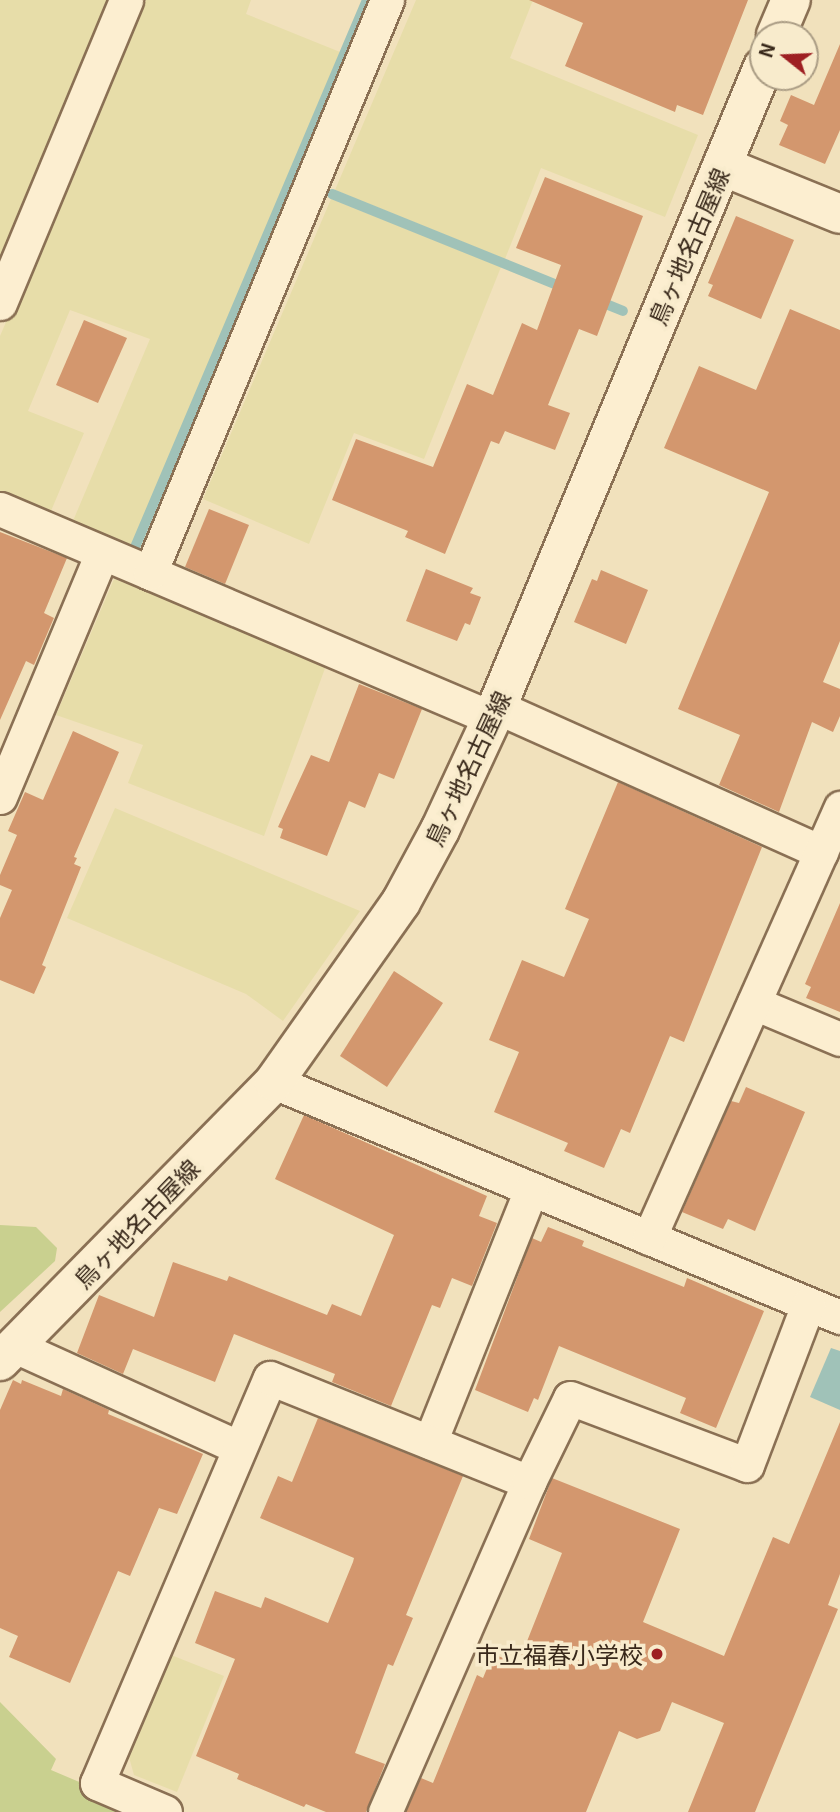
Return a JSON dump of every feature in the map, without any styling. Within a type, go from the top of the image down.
[{"type":"main road","points":[[782,21],[791,0]]},
{"type":"main road","name":"鳥ヶ地名古屋線","points":[[8,1354],[274,1082],[401,902],[440,830],[494,712],[753,91]]},
{"type":"main road","points":[[722,166],[840,214]]},
{"type":"street","points":[[0,303],[126,0]]},
{"type":"street","points":[[150,573],[387,0]]},
{"type":"street","points":[[0,509],[150,573],[494,712],[821,852]]},
{"type":"street","points":[[0,797],[102,553]]},
{"type":"street","points":[[649,1238],[840,807]]},
{"type":"street","points":[[754,1003],[840,1039]]},
{"type":"street","points":[[274,1082],[840,1317]]},
{"type":"street","points":[[430,1442],[531,1189]]},
{"type":"street","points":[[384,1812],[529,1482],[570,1398],[747,1465],[808,1304]]},
{"type":"street","points":[[8,1354],[238,1447]]},
{"type":"street","points":[[165,1812],[97,1783],[238,1447],[270,1378],[529,1482]]},
{"type":"shaded area","points":[[0,0],[109,0],[0,258]]},
{"type":"shaded area","points":[[146,0],[251,0],[246,14],[340,52],[129,553],[70,528],[150,339],[70,310],[28,411],[84,433],[48,518],[0,499],[0,336]]},
{"type":"shaded area","points":[[416,0],[533,0],[510,58],[698,135],[665,217],[541,168],[505,259],[335,190]]},
{"type":"shaded area","points":[[331,199],[501,267],[424,459],[354,433],[309,544],[203,499]]},
{"type":"shaded area","points":[[114,579],[328,660],[264,836],[128,783],[143,745],[56,715]]},
{"type":"shaded area","points":[[115,808],[360,911],[283,1021],[246,994],[67,918]]},
{"type":"shaded area","points":[[166,1653],[224,1676],[177,1792],[134,1775],[127,1750]]},
{"type":"green space","points":[[0,1225],[36,1227],[57,1248],[55,1261],[0,1312]]},
{"type":"green space","points":[[0,1702],[56,1759],[51,1770],[150,1812],[0,1812]]},
{"type":"water","points":[[831,1348],[840,1351],[840,1410],[810,1397]]},
{"type":"building","points":[[529,0],[748,0],[703,115],[677,105],[675,112],[565,66],[583,23]]},
{"type":"building","points":[[840,44],[840,130],[825,164],[779,145],[788,125],[780,121],[791,95],[814,105]]},
{"type":"building","points":[[545,177],[643,216],[597,336],[579,329],[548,405],[570,413],[555,450],[505,431],[499,444],[491,441],[445,554],[405,537],[408,531],[332,500],[356,439],[433,467],[467,384],[493,395],[522,323],[537,330],[561,265],[516,248]]},
{"type":"building","points":[[736,216],[794,240],[761,319],[708,296],[713,285],[708,283]]},
{"type":"building","points":[[790,309],[840,330],[840,641],[823,682],[840,689],[840,716],[833,732],[812,722],[779,812],[719,785],[740,735],[678,709],[769,492],[664,448],[699,366],[756,390]]},
{"type":"building","points":[[84,320],[127,338],[98,403],[56,385]]},
{"type":"building","points":[[209,509],[249,525],[225,584],[185,567]]},
{"type":"building","points":[[0,532],[67,558],[44,613],[54,618],[34,665],[26,661],[0,720]]},
{"type":"building","points":[[426,569],[473,588],[470,593],[481,597],[470,625],[465,623],[457,641],[406,621]]},
{"type":"building","points":[[601,570],[648,590],[626,644],[574,622],[592,579],[597,581]]},
{"type":"building","points":[[359,684],[422,709],[394,779],[379,773],[365,808],[349,801],[327,856],[280,838],[283,829],[278,827],[311,755],[329,762]]},
{"type":"building","points":[[73,731],[119,752],[74,857],[77,858],[74,864],[81,867],[42,965],[46,967],[34,994],[0,980],[0,918],[12,890],[0,885],[0,875],[17,835],[8,831],[25,792],[43,800]]},
{"type":"building","points":[[618,782],[762,847],[684,1042],[670,1036],[630,1133],[621,1129],[604,1168],[564,1151],[568,1143],[494,1112],[519,1052],[489,1040],[522,960],[564,977],[589,919],[565,909]]},
{"type":"building","points":[[840,903],[840,1012],[806,998],[811,987],[805,984]]},
{"type":"building","points":[[394,971],[443,1003],[387,1087],[340,1056]]},
{"type":"building","points":[[746,1087],[805,1112],[755,1231],[728,1219],[723,1229],[682,1212],[731,1101],[739,1103]]},
{"type":"building","points":[[304,1115],[487,1196],[479,1216],[497,1223],[472,1286],[452,1278],[440,1308],[432,1305],[391,1406],[332,1382],[335,1374],[234,1334],[215,1382],[133,1349],[123,1374],[77,1353],[99,1295],[154,1317],[173,1262],[227,1281],[229,1276],[327,1315],[332,1304],[361,1316],[394,1235],[275,1179]]},
{"type":"building","points":[[548,1227],[584,1241],[582,1246],[684,1287],[687,1278],[764,1311],[716,1428],[680,1413],[686,1398],[559,1346],[538,1400],[534,1398],[528,1412],[475,1390],[532,1238],[541,1242]]},
{"type":"building","points":[[13,1380],[21,1384],[22,1380],[61,1396],[63,1389],[109,1410],[108,1414],[203,1454],[177,1514],[159,1508],[130,1576],[118,1571],[70,1683],[9,1657],[18,1636],[0,1628],[0,1410]]},
{"type":"building","points":[[318,1418],[463,1476],[406,1615],[413,1618],[393,1666],[388,1664],[355,1753],[385,1764],[366,1812],[326,1812],[306,1804],[304,1807],[237,1779],[239,1774],[196,1756],[235,1659],[195,1643],[215,1591],[261,1608],[265,1597],[328,1623],[353,1562],[354,1558],[260,1518],[278,1476],[292,1482]]},
{"type":"building","points":[[840,1422],[840,1574],[828,1605],[838,1609],[755,1812],[688,1812],[724,1723],[672,1702],[660,1731],[637,1739],[619,1731],[586,1812],[406,1812],[421,1778],[433,1783],[477,1675],[483,1678],[493,1654],[518,1664],[562,1553],[529,1539],[552,1478],[680,1529],[643,1622],[724,1656],[773,1537],[789,1544]]},
{"type":"waterway","points":[[133,552],[367,0]]},
{"type":"waterway","points":[[332,194],[565,288]]},
{"type":"waterway","points":[[596,300],[623,311]]},
{"type":"place","name":"市立福春小学校","points":[[657,1654]]}]
